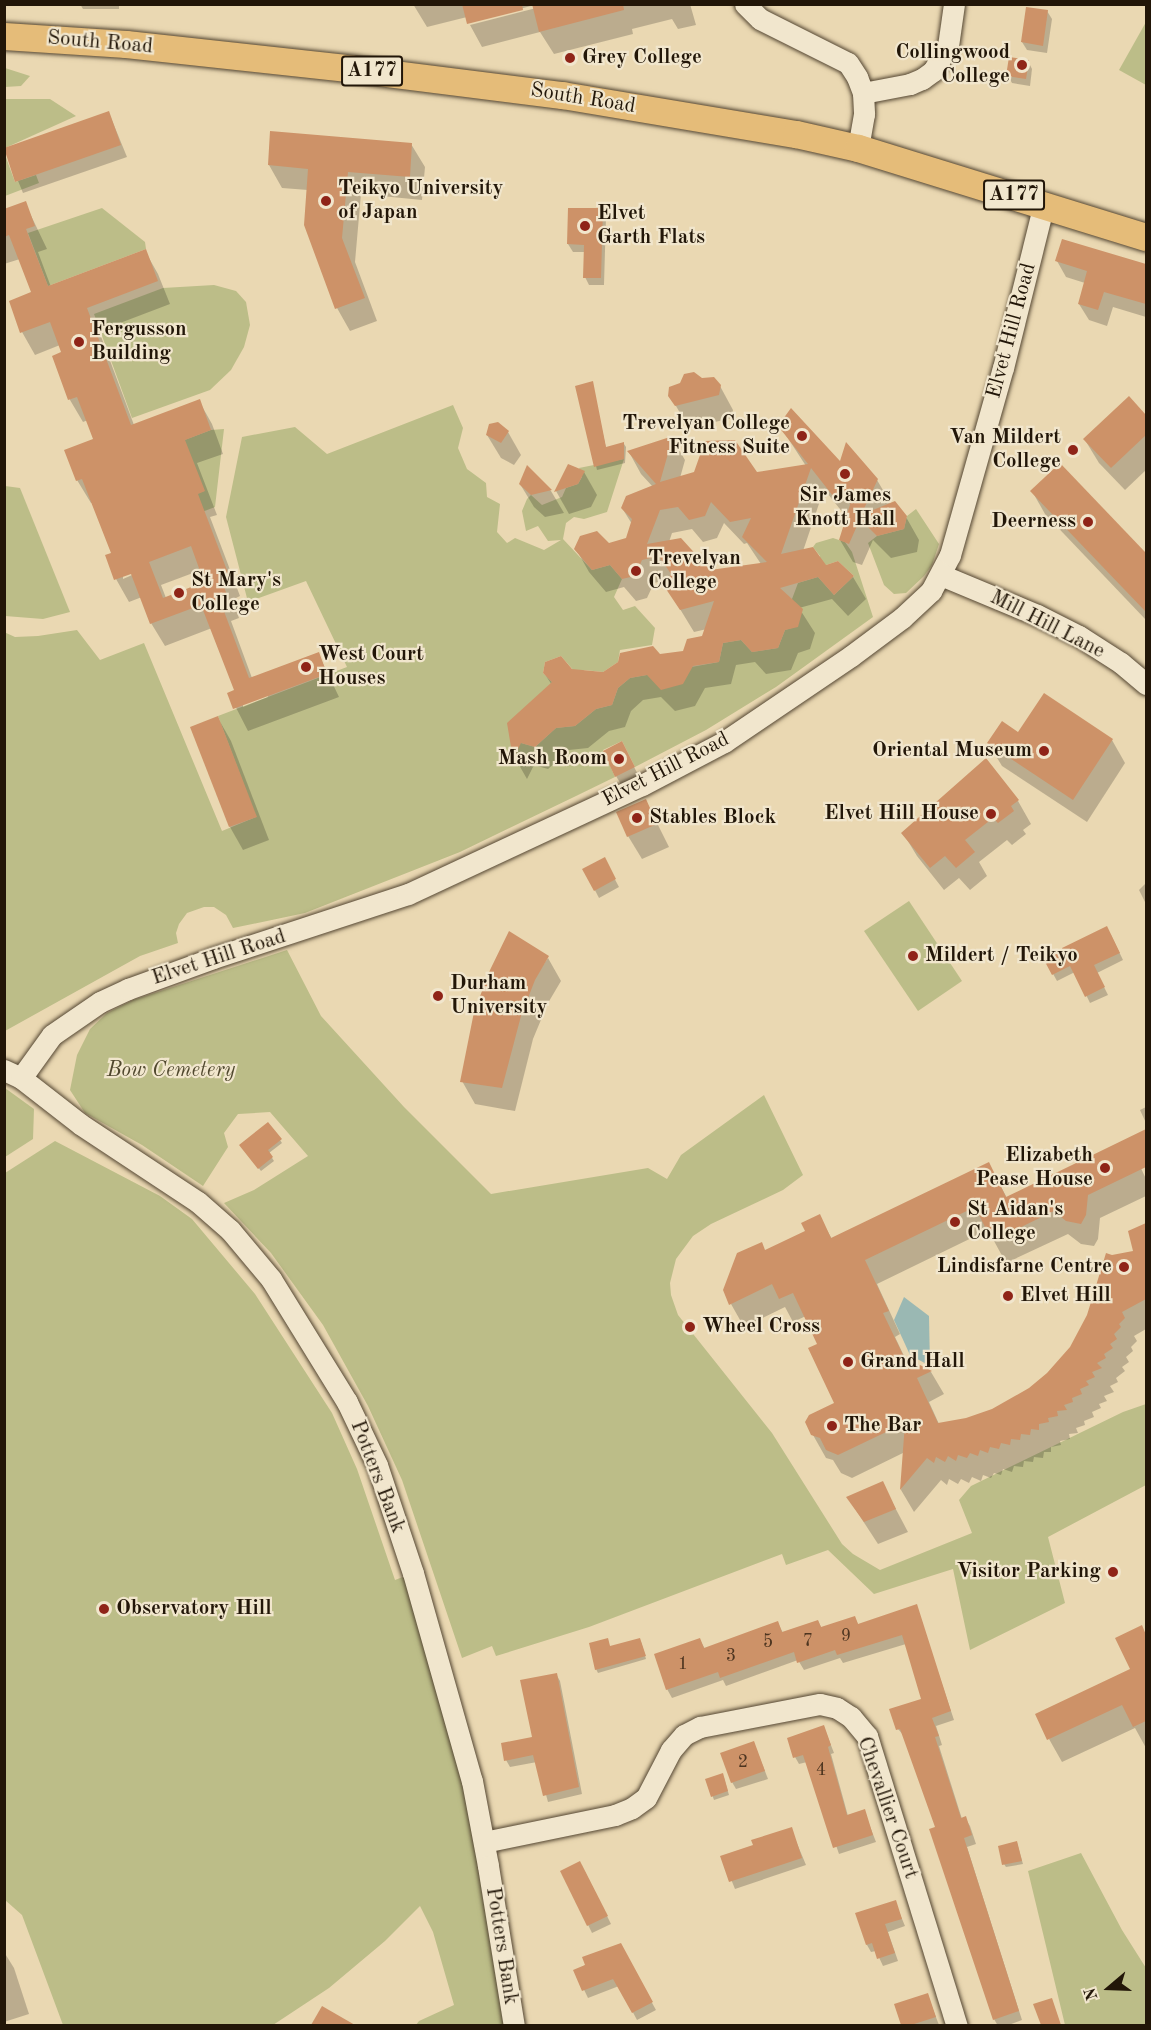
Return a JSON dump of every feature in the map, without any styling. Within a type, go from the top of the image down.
[{"type":"main road","name":"South Road","points":[[4,36],[126,44],[562,95],[796,134],[858,148],[1146,237]]},
{"type":"street","points":[[745,4],[760,19],[848,63],[863,93],[864,114],[858,148]]},
{"type":"street","points":[[863,93],[910,84],[933,71],[948,46],[954,4]]},
{"type":"street","name":"Elvet Hill Road","points":[[13,1074],[52,1035],[100,1002],[128,989],[213,958],[408,894],[683,764],[724,742],[851,656],[919,603],[941,575],[956,537],[1003,368],[1044,204]]},
{"type":"street","name":"Mill Hill Lane","points":[[941,575],[1037,615],[1078,636],[1121,663],[1146,684]]},
{"type":"street","name":"Potters Bank","points":[[13,1074],[80,1124],[198,1202],[222,1223],[271,1279],[348,1402],[377,1465],[449,1699],[471,1781],[484,1842],[514,2025]]},
{"type":"street","name":"Chevallier Court","points":[[484,1842],[615,1815],[632,1808],[646,1798],[671,1750],[684,1735],[700,1727],[820,1704],[837,1707],[851,1717],[867,1736],[957,2025]]},
{"type":"green space","points":[[1146,22],[1146,85],[1119,70]]},
{"type":"green space","points":[[5,68],[30,76],[21,86],[5,87]]},
{"type":"green space","points":[[5,99],[50,99],[76,116],[5,148]]},
{"type":"green space","points":[[4,152],[15,182],[36,175],[39,183],[5,196]]},
{"type":"green space","points":[[102,208],[145,242],[146,249],[48,286],[28,233]]},
{"type":"green space","points":[[214,285],[236,291],[246,302],[250,325],[244,347],[231,370],[210,390],[132,418],[94,314],[163,288]]},
{"type":"green space","points":[[453,405],[463,428],[458,448],[467,469],[486,483],[487,497],[500,504],[497,532],[507,543],[515,538],[544,550],[561,540],[548,541],[538,526],[526,531],[522,511],[527,499],[531,495],[542,505],[562,497],[566,488],[578,484],[582,477],[579,468],[624,459],[607,512],[584,519],[574,517],[566,523],[563,539],[592,570],[610,565],[622,579],[614,597],[623,610],[635,606],[655,628],[652,645],[620,650],[618,662],[603,672],[584,670],[581,679],[561,656],[545,662],[543,673],[552,682],[521,743],[535,747],[556,728],[575,726],[596,709],[612,705],[618,688],[630,678],[719,662],[723,643],[741,640],[752,652],[778,648],[785,630],[798,626],[792,599],[798,583],[818,577],[834,595],[854,576],[838,561],[820,567],[820,556],[813,547],[816,543],[833,538],[845,542],[852,552],[873,617],[776,687],[706,730],[635,767],[622,741],[603,750],[615,777],[460,852],[305,913],[233,928],[226,915],[214,907],[204,907],[187,913],[176,933],[178,943],[140,956],[5,1031],[4,632],[15,637],[77,630],[100,660],[144,643],[222,831],[256,817],[218,716],[347,667],[306,581],[248,602],[226,517],[242,437],[295,427],[327,454]]},
{"type":"green space","points":[[224,429],[215,507],[176,522],[169,504],[204,491],[150,453],[211,430]]},
{"type":"green space","points":[[5,486],[20,488],[70,612],[43,619],[5,616]]},
{"type":"green space","points":[[916,509],[939,544],[932,565],[924,576],[906,593],[894,594],[884,585],[868,543],[877,536],[904,529],[907,516]]},
{"type":"green space","name":"Mildert / Teikyo","points":[[909,901],[962,981],[918,1011],[864,931]]},
{"type":"green space","name":"Bow Cemetery","points":[[287,950],[321,1016],[404,1107],[491,1194],[648,1168],[667,1179],[681,1155],[764,1095],[803,1175],[783,1190],[711,1224],[693,1236],[676,1259],[670,1283],[671,1295],[678,1315],[772,1433],[842,1544],[853,1554],[880,1570],[972,1533],[959,1500],[971,1486],[1123,1412],[1146,1404],[1146,1485],[1048,1537],[1065,1603],[970,1650],[953,1569],[874,1594],[828,1550],[786,1565],[782,1554],[589,1627],[496,1656],[492,1646],[462,1658],[402,1480],[368,1406],[323,1325],[271,1253],[224,1203],[254,1190],[308,1156],[270,1112],[238,1114],[224,1133],[228,1147],[203,1186],[142,1145],[85,1113],[70,1090],[77,1055],[90,1029],[107,1013],[133,1000]]},
{"type":"green space","points":[[5,1088],[34,1109],[33,1139],[5,1157]]},
{"type":"green space","points":[[55,1141],[160,1196],[192,1219],[255,1294],[332,1413],[357,1469],[395,1580],[413,1573],[458,1730],[514,2025],[416,2025],[419,2021],[454,2005],[433,1932],[420,1906],[385,1941],[329,1988],[273,2025],[63,2025],[22,1915],[5,1900],[5,1173]]},
{"type":"green space","points":[[1081,1853],[1122,1930],[1146,1968],[1146,2025],[1065,2025],[1028,1871]]},
{"type":"water","points":[[904,1297],[929,1316],[930,1366],[910,1355],[894,1320]]},
{"type":"building","points":[[462,4],[522,4],[523,10],[467,24]]},
{"type":"building","points":[[532,4],[623,4],[624,10],[539,32]]},
{"type":"building","points":[[1026,7],[1048,10],[1043,46],[1021,42]]},
{"type":"building","points":[[1009,57],[1029,60],[1026,79],[1006,76]]},
{"type":"building","points":[[109,111],[121,145],[15,182],[4,148]]},
{"type":"building","name":"Teikyo University of Japan","points":[[270,131],[412,143],[410,177],[348,172],[342,238],[365,298],[335,309],[304,225],[308,169],[268,165]]},
{"type":"building","points":[[26,201],[35,226],[26,229],[48,286],[146,249],[158,281],[87,308],[131,425],[200,399],[211,430],[185,440],[205,491],[198,494],[228,573],[220,576],[227,595],[219,598],[249,678],[319,652],[327,674],[233,709],[227,693],[234,690],[201,605],[150,624],[131,574],[114,580],[105,555],[111,553],[82,479],[76,481],[64,450],[93,439],[77,397],[68,400],[52,356],[61,352],[50,322],[20,333],[9,301],[31,292],[9,235],[4,237],[4,209]],"holes":[[[191,546],[204,582],[163,598],[149,562]]]},
{"type":"building","name":"Elvet Garth Flats","points":[[568,208],[603,208],[601,278],[583,278],[584,245],[567,244]]},
{"type":"building","points":[[1062,239],[1146,264],[1146,304],[1104,292],[1098,310],[1078,304],[1087,271],[1055,261]]},
{"type":"building","points":[[694,372],[702,378],[714,377],[721,385],[719,395],[675,406],[668,396],[669,387],[680,383],[684,374]]},
{"type":"building","points":[[593,381],[606,447],[624,442],[624,459],[594,467],[575,386]]},
{"type":"building","points":[[1129,396],[1146,415],[1146,435],[1111,468],[1083,439]]},
{"type":"building","points":[[791,408],[840,461],[846,442],[878,479],[861,515],[895,501],[907,516],[904,529],[877,536],[860,519],[849,544],[839,540],[854,492],[833,496],[811,468],[781,554],[813,547],[826,565],[838,561],[854,576],[834,595],[818,577],[780,588],[803,609],[798,627],[785,630],[778,648],[752,652],[741,640],[723,643],[719,662],[693,666],[683,684],[661,690],[647,675],[630,678],[618,688],[612,705],[596,709],[575,726],[556,728],[535,747],[521,743],[513,759],[507,723],[552,682],[543,673],[545,662],[561,656],[572,669],[603,672],[618,662],[620,653],[653,646],[660,654],[683,651],[687,639],[702,636],[714,601],[680,610],[664,586],[671,574],[659,556],[642,560],[635,576],[622,579],[610,565],[592,570],[574,549],[580,536],[597,531],[609,543],[626,538],[632,519],[621,508],[626,496],[656,484],[627,451],[673,436],[660,482],[694,472],[705,441],[735,440],[757,472],[808,464],[778,426]],"holes":[[[711,502],[730,522],[751,518],[742,537],[767,562],[710,570],[681,538],[647,544],[660,510],[678,507],[689,520],[705,516]]]},
{"type":"building","points":[[498,422],[509,431],[501,443],[486,435],[489,424]]},
{"type":"building","name":"Deerness","points":[[1060,463],[1146,553],[1146,612],[1030,491]]},
{"type":"building","points":[[568,464],[585,471],[578,484],[554,492]]},
{"type":"building","points":[[527,465],[552,490],[531,495],[519,484]]},
{"type":"building","name":"Oriental Museum","points":[[1044,693],[1113,739],[1073,800],[987,743],[1002,721],[1018,732]]},
{"type":"building","points":[[218,716],[257,817],[229,827],[190,727]]},
{"type":"building","name":"Mash Room","points":[[622,741],[635,767],[615,777],[603,751]]},
{"type":"building","name":"Elvet Hill House","points":[[986,758],[1019,800],[1011,806],[1014,811],[998,823],[993,818],[965,840],[975,852],[956,868],[945,856],[930,868],[901,833]]},
{"type":"building","name":"Stables Block","points":[[646,799],[657,824],[627,837],[616,812]]},
{"type":"building","points":[[605,857],[616,879],[594,891],[582,869]]},
{"type":"building","points":[[1107,926],[1120,953],[1094,965],[1105,987],[1085,997],[1070,966],[1052,975],[1044,960],[1063,951],[1062,948]]},
{"type":"building","points":[[509,931],[549,956],[535,980],[521,1016],[502,1088],[460,1082],[474,1012],[490,970]]},
{"type":"building","points":[[268,1122],[282,1139],[268,1150],[273,1157],[258,1169],[239,1145]]},
{"type":"building","name":"St Aidan's College","points":[[1146,1129],[1146,1167],[1088,1195],[1086,1215],[1081,1224],[1066,1221],[1054,1211],[992,1241],[975,1207],[865,1260],[889,1311],[883,1313],[904,1357],[932,1371],[917,1378],[938,1423],[966,1418],[992,1409],[1029,1388],[1047,1373],[1070,1347],[1087,1315],[1106,1253],[1112,1255],[1133,1251],[1128,1231],[1146,1223],[1146,1299],[1122,1312],[1125,1318],[1119,1324],[1121,1327],[1114,1334],[1117,1339],[1110,1344],[1113,1348],[1104,1354],[1106,1358],[1097,1363],[1102,1368],[1092,1372],[1095,1377],[1086,1381],[1089,1385],[1080,1389],[1082,1394],[1072,1398],[1073,1402],[1064,1405],[1067,1410],[1057,1411],[1058,1416],[1048,1418],[1049,1422],[1039,1424],[1039,1430],[1031,1429],[1030,1435],[1021,1434],[1020,1440],[1011,1439],[1010,1445],[1001,1443],[999,1449],[990,1447],[988,1453],[980,1450],[978,1456],[970,1453],[967,1458],[958,1455],[956,1461],[948,1456],[945,1462],[936,1457],[934,1463],[927,1458],[900,1490],[905,1423],[838,1455],[826,1450],[820,1438],[811,1435],[805,1422],[809,1415],[834,1403],[808,1348],[817,1344],[793,1293],[779,1299],[772,1284],[729,1305],[723,1290],[737,1253],[762,1242],[765,1250],[805,1231],[801,1223],[820,1214],[831,1238],[989,1162],[1006,1197]]},
{"type":"building","points":[[883,1481],[896,1509],[864,1522],[846,1497]]},
{"type":"building","points":[[917,1604],[951,1711],[932,1718],[939,1736],[935,1737],[961,1818],[966,1816],[972,1835],[964,1838],[1019,2011],[993,2020],[929,1829],[935,1827],[900,1729],[896,1730],[889,1709],[921,1699],[902,1635],[837,1655],[835,1650],[797,1663],[794,1652],[720,1678],[718,1672],[666,1690],[654,1654],[700,1638],[704,1648],[778,1621],[782,1632],[818,1620],[821,1627],[855,1616],[858,1624]]},
{"type":"building","points":[[1142,1625],[1146,1635],[1146,1721],[1133,1727],[1122,1705],[1047,1740],[1035,1714],[1130,1669],[1115,1638]]},
{"type":"building","points":[[608,1638],[610,1646],[640,1638],[646,1656],[595,1670],[589,1643]]},
{"type":"building","points":[[557,1673],[579,1787],[543,1796],[533,1755],[504,1761],[501,1743],[532,1737],[520,1680]]},
{"type":"building","points":[[824,1725],[831,1745],[828,1747],[847,1815],[865,1809],[873,1835],[833,1848],[803,1755],[793,1758],[787,1738]]},
{"type":"building","points":[[754,1741],[765,1771],[731,1783],[720,1753]]},
{"type":"building","points":[[723,1773],[728,1791],[711,1797],[705,1779]]},
{"type":"building","points":[[792,1827],[802,1858],[729,1882],[720,1856],[753,1845],[751,1840]]},
{"type":"building","points":[[1017,1841],[1022,1861],[1002,1865],[998,1846]]},
{"type":"building","points":[[580,1861],[608,1916],[587,1926],[560,1871]]},
{"type":"building","points":[[896,1900],[902,1919],[885,1924],[895,1953],[877,1959],[872,1943],[866,1945],[855,1913]]},
{"type":"building","points":[[621,1943],[653,2002],[632,2013],[613,1979],[582,1991],[573,1970],[585,1965],[582,1957]]},
{"type":"building","points":[[928,1993],[936,2017],[911,2025],[901,2025],[894,2004]]},
{"type":"building","points":[[1052,1998],[1061,2025],[1041,2025],[1033,2004]]},
{"type":"building","points":[[322,2006],[355,2025],[311,2025]]},
{"type":"place","name":"Grey College","points":[[570,58]]},
{"type":"place","name":"Collingwood College","points":[[1022,65]]},
{"type":"place","name":"Teikyo University of Japan","points":[[326,201]]},
{"type":"place","name":"Elvet Garth Flats","points":[[585,226]]},
{"type":"place","name":"Fergusson Building","points":[[79,342]]},
{"type":"place","name":"Trevelyan College Fitness Suite","points":[[802,436]]},
{"type":"place","name":"Van Mildert College","points":[[1073,450]]},
{"type":"place","name":"Sir James Knott Hall","points":[[845,474]]},
{"type":"place","name":"Deerness","points":[[1088,522]]},
{"type":"place","name":"Trevelyan College","points":[[636,571]]},
{"type":"place","name":"St Mary's College","points":[[179,593]]},
{"type":"place","name":"West Court Houses","points":[[306,667]]},
{"type":"place","name":"Oriental Museum","points":[[1044,751]]},
{"type":"place","name":"Mash Room","points":[[619,759]]},
{"type":"place","name":"Elvet Hill House","points":[[991,814]]},
{"type":"place","name":"Stables Block","points":[[637,818]]},
{"type":"place","name":"Mildert / Teikyo","points":[[913,956]]},
{"type":"place","name":"Durham University","points":[[438,996]]},
{"type":"place","name":"Elizabeth Pease House","points":[[1105,1168]]},
{"type":"place","name":"St Aidan's College","points":[[955,1222]]},
{"type":"place","name":"Lindisfarne Centre","points":[[1124,1267]]},
{"type":"place","name":"Elvet Hill","points":[[1008,1296]]},
{"type":"place","name":"Wheel Cross","points":[[690,1327]]},
{"type":"place","name":"Grand Hall","points":[[848,1362]]},
{"type":"place","name":"The Bar","points":[[832,1426]]},
{"type":"place","name":"Visitor Parking","points":[[1113,1572]]},
{"type":"place","name":"Observatory Hill","points":[[104,1609]]}]
